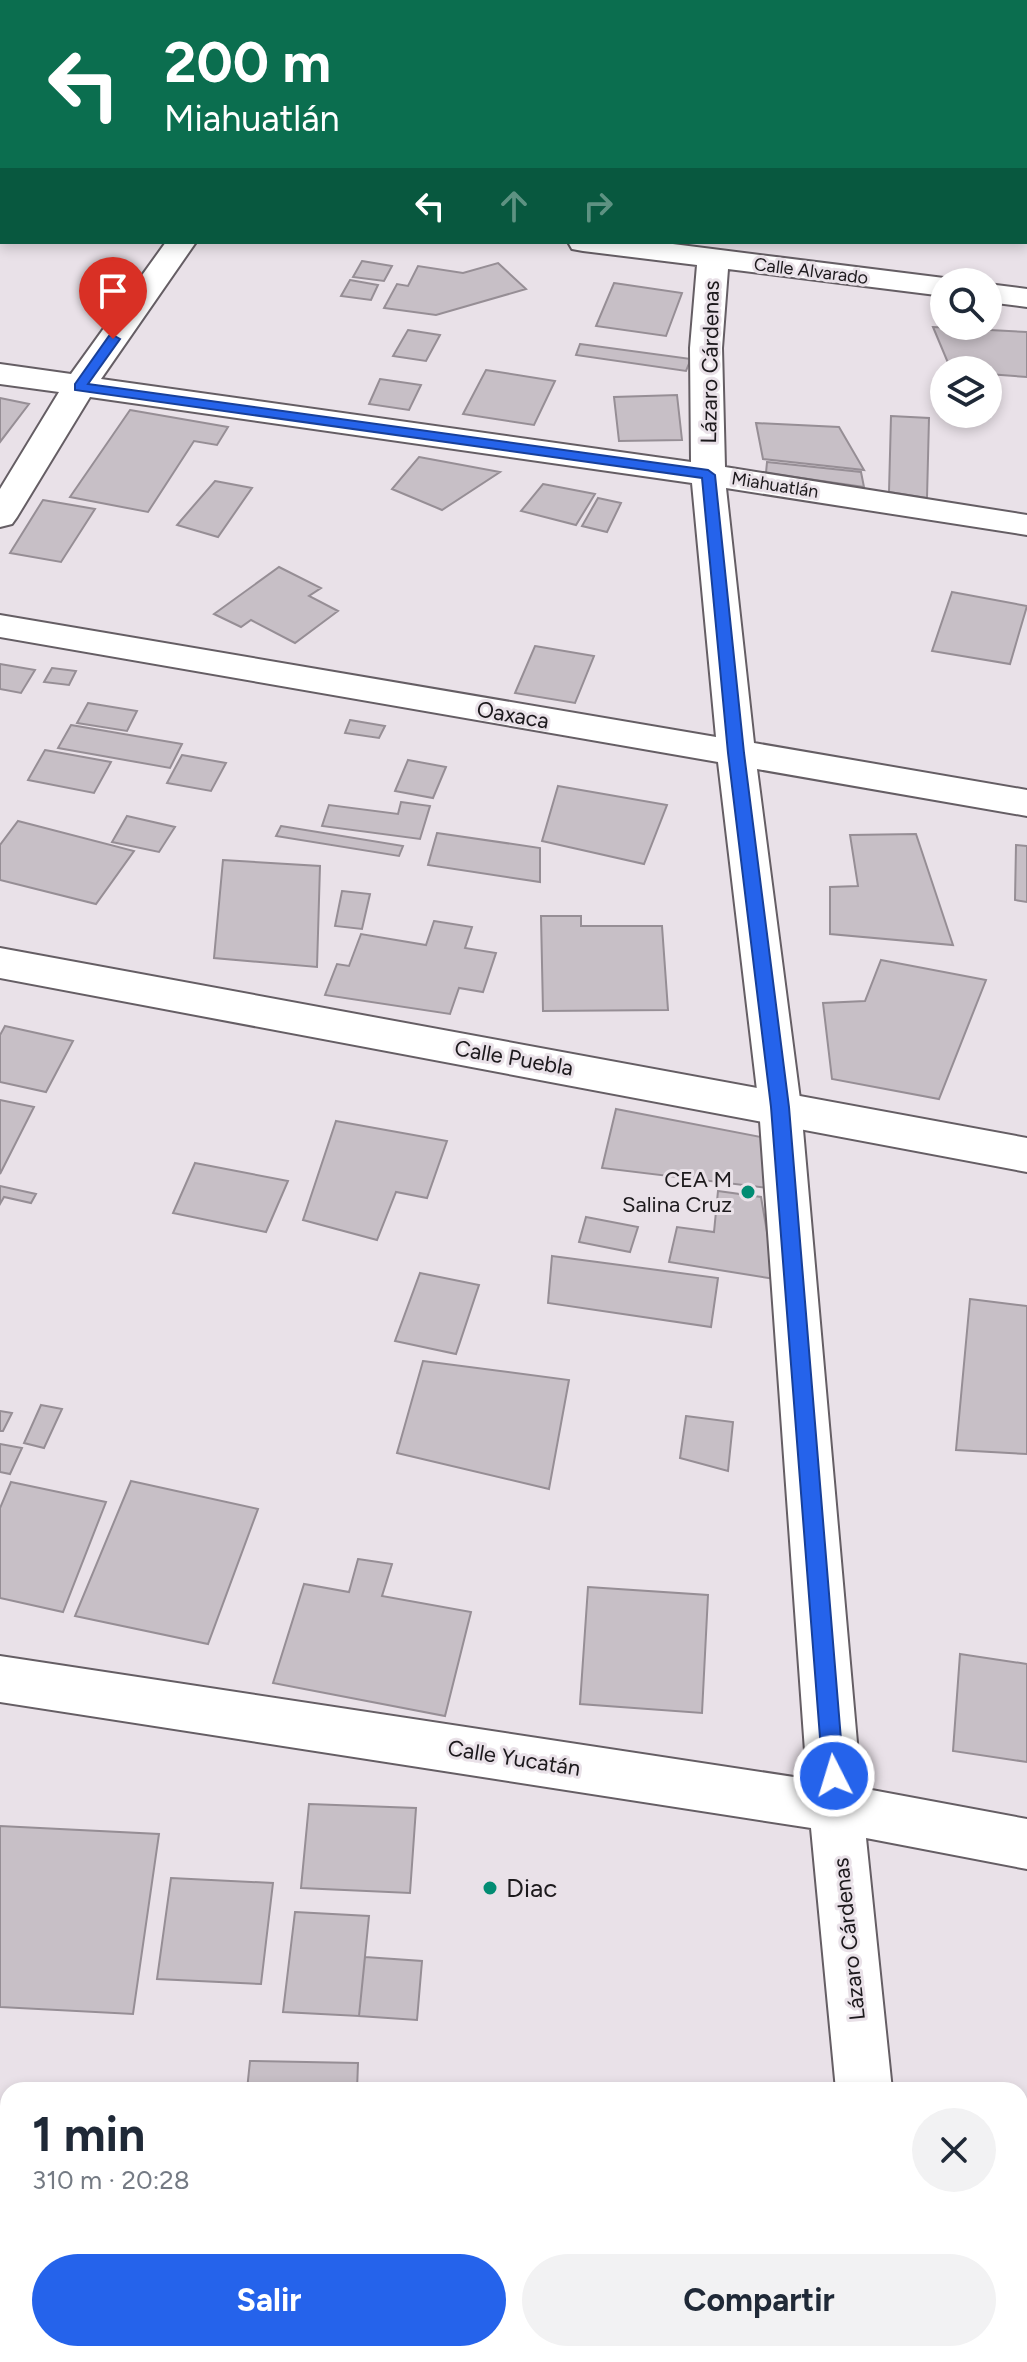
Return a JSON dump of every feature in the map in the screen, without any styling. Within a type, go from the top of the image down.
[{"type":"street","points":[[0,517],[79,387],[180,244]]},
{"type":"street","name":"Calle Alvarado","points":[[599,244],[930,285]]},
{"type":"street","name":"Lázaro Cárdenas","points":[[713,258],[706,348],[708,475],[736,753],[780,1107],[836,1808],[863,2082]]},
{"type":"street","points":[[1002,295],[1027,298]]},
{"type":"street","name":"Miahuatlán","points":[[0,374],[708,475],[1027,525]]},
{"type":"street","name":"Oaxaca","points":[[0,626],[1027,803]]},
{"type":"street","name":"Calle Puebla","points":[[0,963],[1027,1155]]},
{"type":"street","name":"Calle Yucatán","points":[[0,1679],[836,1808],[1027,1844]]},
{"type":"building","points":[[362,261],[392,266],[384,281],[353,277]]},
{"type":"building","points":[[498,263],[526,289],[436,315],[384,308],[397,284],[408,286],[418,266],[463,273]]},
{"type":"building","points":[[350,280],[378,285],[371,300],[341,296]]},
{"type":"building","points":[[614,283],[682,293],[666,336],[596,326]]},
{"type":"building","points":[[408,330],[440,335],[426,361],[393,356]]},
{"type":"building","points":[[1002,331],[1027,332],[1027,377],[1002,375],[1002,356],[945,356],[938,340],[1002,340]]},
{"type":"building","points":[[580,344],[691,359],[686,371],[576,355]]},
{"type":"building","points":[[486,370],[555,381],[534,425],[463,414]]},
{"type":"building","points":[[380,379],[421,385],[409,410],[369,404]]},
{"type":"building","points":[[677,395],[682,440],[619,441],[614,397]]},
{"type":"building","points":[[0,398],[29,404],[0,442]]},
{"type":"building","points":[[130,410],[228,427],[217,445],[194,441],[148,512],[70,497]]},
{"type":"building","points":[[891,416],[929,418],[927,498],[889,492]]},
{"type":"building","points":[[756,423],[839,427],[864,470],[763,459]]},
{"type":"building","points":[[419,457],[500,472],[442,510],[392,489]]},
{"type":"building","points":[[767,462],[861,472],[864,487],[766,473]]},
{"type":"building","points":[[215,481],[252,488],[218,537],[177,525]]},
{"type":"building","points":[[543,484],[595,494],[576,525],[521,511]]},
{"type":"building","points":[[598,498],[621,503],[607,532],[582,526]]},
{"type":"building","points":[[43,500],[95,509],[61,562],[10,553]]},
{"type":"building","points":[[279,567],[321,588],[309,596],[338,611],[295,643],[251,620],[241,627],[214,614]]},
{"type":"building","points":[[952,592],[1027,606],[1010,664],[932,651]]},
{"type":"building","points":[[535,646],[594,656],[575,703],[515,693]]},
{"type":"building","points":[[0,664],[35,670],[21,693],[0,689]]},
{"type":"building","points":[[52,668],[76,671],[69,685],[44,682]]},
{"type":"building","points":[[88,703],[137,711],[127,731],[77,723]]},
{"type":"building","points":[[350,720],[385,726],[379,738],[345,733]]},
{"type":"building","points":[[71,725],[182,744],[170,768],[58,748]]},
{"type":"building","points":[[45,750],[111,762],[94,793],[28,780]]},
{"type":"building","points":[[182,755],[226,763],[211,791],[167,783]]},
{"type":"building","points":[[408,760],[446,767],[433,798],[395,791]]},
{"type":"building","points":[[558,786],[667,805],[644,864],[542,841]]},
{"type":"building","points":[[401,802],[430,806],[420,839],[322,826],[329,805],[398,814]]},
{"type":"building","points":[[127,816],[175,827],[159,852],[112,842]]},
{"type":"building","points":[[18,821],[134,851],[96,904],[0,880],[0,845]]},
{"type":"building","points":[[281,826],[403,846],[399,856],[276,836]]},
{"type":"building","points":[[437,833],[540,848],[540,882],[428,865]]},
{"type":"building","points":[[916,834],[953,945],[830,934],[830,887],[858,886],[850,835]]},
{"type":"building","points":[[1016,845],[1027,846],[1027,902],[1015,900]]},
{"type":"building","points":[[223,860],[320,866],[317,967],[214,958]]},
{"type":"building","points":[[342,891],[370,894],[362,929],[335,926]]},
{"type":"building","points":[[541,916],[581,916],[581,926],[662,926],[668,1010],[543,1011]]},
{"type":"building","points":[[434,921],[472,927],[465,948],[496,953],[483,992],[459,988],[450,1014],[325,995],[337,964],[349,966],[361,934],[426,945]]},
{"type":"building","points":[[881,960],[986,980],[939,1099],[832,1079],[823,1003],[865,1001]]},
{"type":"building","points":[[5,1026],[73,1041],[46,1092],[0,1082],[0,1035]]},
{"type":"building","points":[[0,1100],[34,1107],[0,1174]]},
{"type":"building","points":[[616,1109],[761,1137],[776,1189],[602,1168]]},
{"type":"building","points":[[336,1121],[447,1141],[427,1198],[396,1192],[377,1240],[303,1220]]},
{"type":"building","points":[[195,1163],[288,1181],[266,1232],[173,1213]]},
{"type":"building","points":[[0,1186],[36,1194],[31,1203],[4,1197],[0,1204]]},
{"type":"building","points":[[718,1191],[761,1197],[775,1279],[669,1262],[677,1227],[714,1232]]},
{"type":"building","points":[[586,1217],[638,1227],[630,1252],[579,1242]]},
{"type":"building","points":[[552,1256],[718,1278],[711,1327],[548,1303]]},
{"type":"building","points":[[420,1273],[479,1285],[456,1354],[395,1341]]},
{"type":"building","points":[[970,1299],[1027,1306],[1027,1454],[956,1450]]},
{"type":"building","points":[[423,1361],[569,1380],[549,1489],[397,1453]]},
{"type":"building","points":[[41,1405],[62,1409],[44,1448],[24,1443]]},
{"type":"building","points":[[0,1411],[12,1413],[3,1431],[0,1431]]},
{"type":"building","points":[[686,1416],[733,1422],[728,1471],[680,1458]]},
{"type":"building","points":[[0,1444],[22,1448],[10,1474],[0,1472]]},
{"type":"building","points":[[131,1481],[258,1509],[208,1644],[75,1616]]},
{"type":"building","points":[[11,1482],[106,1502],[63,1612],[0,1598],[0,1508]]},
{"type":"building","points":[[358,1559],[392,1564],[382,1596],[471,1612],[445,1716],[273,1683],[304,1584],[349,1592]]},
{"type":"building","points":[[588,1587],[708,1595],[702,1713],[580,1704]]},
{"type":"building","points":[[960,1654],[1027,1664],[1027,1762],[953,1751]]},
{"type":"building","points":[[309,1804],[416,1808],[410,1893],[301,1888]]},
{"type":"building","points":[[0,1826],[159,1834],[133,2014],[0,2007]]},
{"type":"building","points":[[171,1878],[273,1883],[261,1984],[157,1979]]},
{"type":"building","points":[[295,1912],[369,1916],[359,2016],[283,2012]]},
{"type":"building","points":[[365,1957],[422,1961],[417,2020],[359,2016]]},
{"type":"building","points":[[250,2061],[358,2063],[357,2082],[248,2082]]},
{"type":"place","name":"CEA M Salina Cruz","points":[[748,1192]]},
{"type":"place","name":"Diac","points":[[490,1888]]},
{"type":"route","points":[[113,339],[79,387],[708,475],[736,753],[780,1107],[834,1776]]}]
